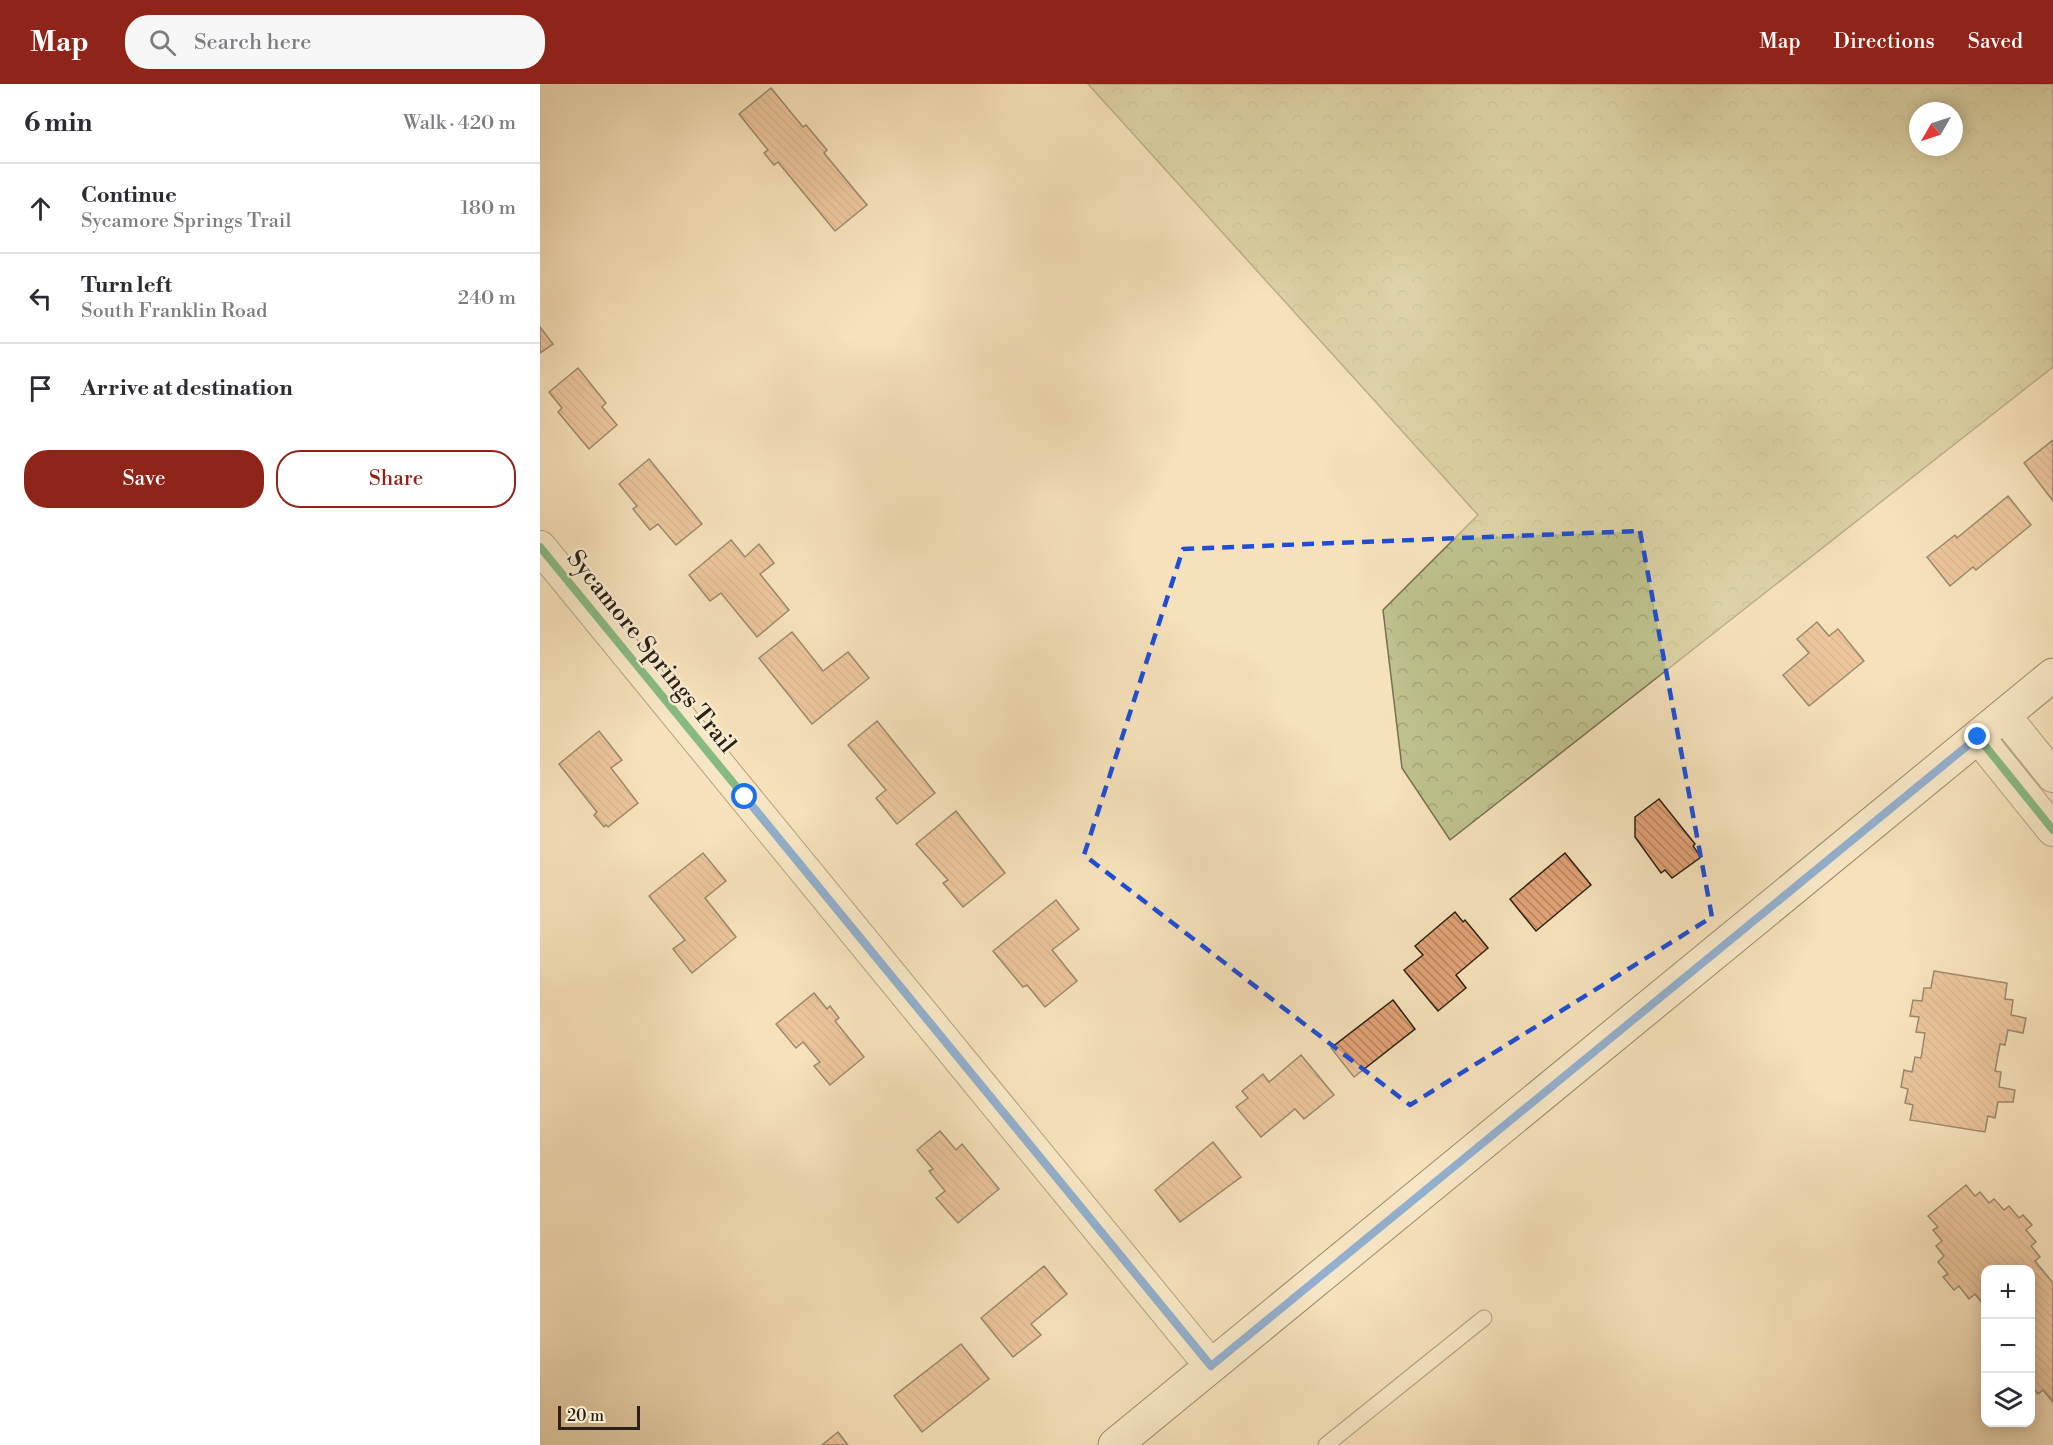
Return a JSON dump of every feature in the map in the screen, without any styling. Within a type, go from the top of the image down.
[{"type":"main road","points":[[1115,1445],[2053,675]]},
{"type":"street","name":"Sycamore Springs Trail","points":[[540,547],[1211,1366]]},
{"type":"street","points":[[2004,716],[2053,776]]},
{"type":"street","points":[[1978,737],[2053,830]]},
{"type":"lane","points":[[1326,1445],[1484,1318]]},
{"type":"highlighted area","points":[[1640,531],[1712,917],[1410,1105],[1084,855],[1183,549]]},
{"type":"green space","points":[[1088,84],[2053,84],[2053,367],[1450,840],[1402,768],[1383,610],[1478,515]]},
{"type":"building","points":[[771,88],[803,127],[806,125],[827,150],[824,153],[867,205],[835,231],[778,162],[774,165],[764,153],[768,150],[739,114]]},
{"type":"building","points":[[540,327],[553,344],[540,353]]},
{"type":"building","points":[[578,368],[606,403],[602,407],[617,425],[589,449],[558,412],[562,408],[549,392]]},
{"type":"building","points":[[2053,440],[2053,501],[2024,463]]},
{"type":"building","points":[[649,459],[702,524],[676,545],[658,524],[650,530],[633,509],[637,506],[619,484]]},
{"type":"building","points":[[2008,496],[2031,525],[1976,570],[1973,567],[1950,586],[1927,557],[1955,535],[1957,538]]},
{"type":"building","points":[[731,540],[745,557],[759,544],[774,563],[760,574],[789,610],[757,637],[721,593],[710,601],[689,575]]},
{"type":"building","points":[[1817,622],[1829,636],[1838,629],[1864,661],[1809,706],[1783,675],[1809,653],[1797,639]]},
{"type":"building","points":[[792,632],[823,671],[848,652],[869,678],[812,724],[759,658]]},
{"type":"building","points":[[877,721],[935,793],[897,824],[876,798],[886,790],[848,745]]},
{"type":"building","points":[[599,731],[622,760],[611,768],[638,803],[608,827],[606,825],[604,827],[594,815],[597,812],[559,764]]},
{"type":"building","points":[[1659,799],[1695,844],[1693,846],[1701,857],[1672,878],[1665,870],[1661,873],[1635,837],[1635,817]]},
{"type":"building","points":[[956,811],[1005,873],[963,907],[943,883],[948,880],[916,844]]},
{"type":"building","points":[[703,853],[726,881],[705,898],[736,937],[692,973],[673,949],[685,940],[649,896]]},
{"type":"building","points":[[1565,853],[1591,885],[1536,931],[1510,899]]},
{"type":"building","points":[[1056,900],[1079,929],[1052,950],[1077,981],[1045,1007],[1027,985],[1023,987],[993,951]]},
{"type":"building","points":[[1455,912],[1463,922],[1465,920],[1488,948],[1456,975],[1466,988],[1438,1011],[1404,970],[1423,955],[1415,946]]},
{"type":"building","points":[[1934,971],[2007,983],[2005,999],[2013,1000],[2011,1015],[2026,1018],[2023,1033],[2008,1030],[2005,1045],[2000,1044],[1995,1071],[2001,1072],[1999,1087],[2015,1090],[2013,1102],[1998,1102],[1995,1118],[1988,1116],[1985,1132],[1910,1120],[1913,1105],[1905,1103],[1908,1089],[1901,1087],[1904,1070],[1912,1072],[1915,1057],[1921,1058],[1925,1033],[1916,1032],[1919,1017],[1910,1016],[1913,1000],[1922,1001],[1924,988],[1931,988]]},
{"type":"building","points":[[814,993],[827,1009],[830,1006],[839,1018],[835,1021],[864,1057],[830,1085],[814,1066],[820,1062],[803,1042],[796,1048],[776,1024]]},
{"type":"building","points":[[1393,1000],[1415,1029],[1354,1077],[1331,1048]]},
{"type":"building","points":[[1301,1055],[1334,1095],[1304,1119],[1295,1109],[1261,1137],[1236,1107],[1248,1098],[1242,1091],[1263,1074],[1269,1082]]},
{"type":"building","points":[[940,1131],[956,1150],[962,1144],[999,1189],[958,1223],[936,1198],[945,1191],[929,1171],[933,1169],[917,1150]]},
{"type":"building","points":[[1213,1142],[1241,1177],[1180,1222],[1155,1190]]},
{"type":"building","points":[[1966,1185],[1975,1196],[1980,1192],[1989,1203],[1994,1199],[2004,1210],[2009,1206],[2019,1218],[2023,1215],[2032,1225],[2026,1230],[2036,1242],[2031,1246],[2040,1257],[2035,1261],[2053,1283],[2053,1402],[2043,1390],[2038,1394],[2035,1390],[2035,1265],[1981,1265],[1981,1301],[1975,1294],[1969,1299],[1959,1286],[1954,1290],[1943,1277],[1948,1274],[1938,1262],[1944,1256],[1936,1246],[1942,1241],[1933,1230],[1938,1227],[1928,1216]]},
{"type":"building","points":[[1044,1266],[1067,1294],[1031,1324],[1041,1335],[1013,1357],[981,1318]]},
{"type":"building","points":[[961,1344],[989,1379],[922,1432],[894,1396]]},
{"type":"building","points":[[838,1432],[848,1445],[822,1445]]},
{"type":"cycle path","points":[[540,547],[1211,1366]]},
{"type":"cycle path","points":[[1978,737],[2053,830]]},
{"type":"route","points":[[745,797],[1211,1366],[1978,737]]}]
